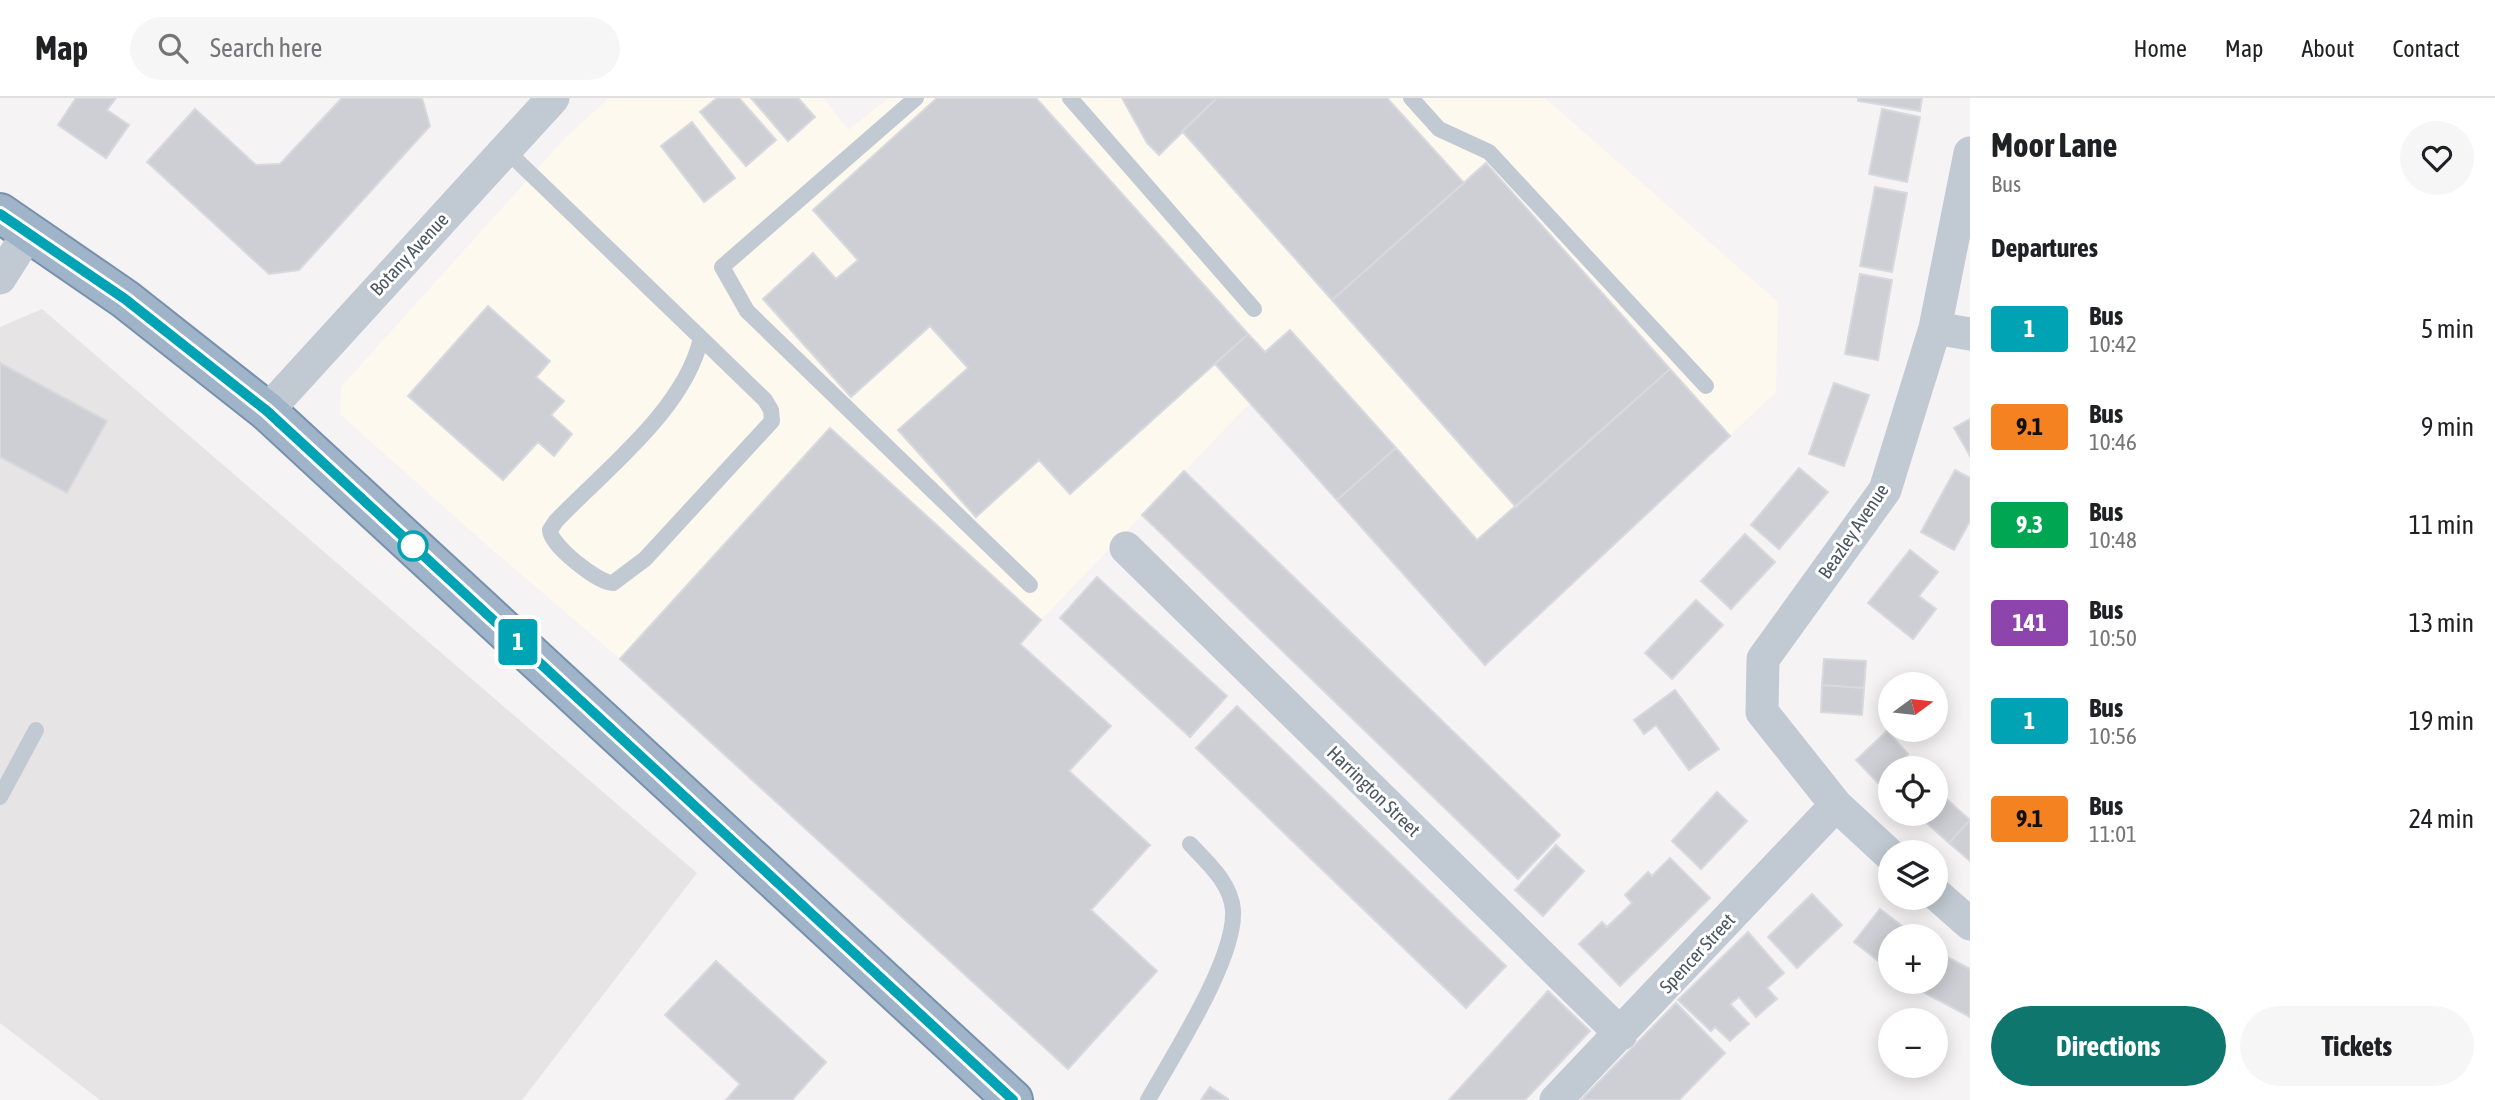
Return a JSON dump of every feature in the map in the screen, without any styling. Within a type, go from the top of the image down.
[{"type":"highway","points":[[14,223],[125,299],[267,411],[1013,1100]]},
{"type":"street","name":"Botany Avenue","points":[[267,411],[553,98]]},
{"type":"street","name":"Beazley Avenue","points":[[1878,844],[1836,805],[1762,712],[1763,659],[1885,490],[1935,328],[1970,153]]},
{"type":"street","points":[[0,278],[14,223]]},
{"type":"street","points":[[1935,328],[1970,334]]},
{"type":"street","name":"Harrington Street","points":[[1126,548],[1621,1034]]},
{"type":"street","name":"Spencer Street","points":[[1556,1100],[1836,805]]},
{"type":"street","points":[[1948,905],[1970,924]]},
{"type":"lane","points":[[916,98],[722,267],[747,311],[1030,585]]},
{"type":"lane","points":[[1070,98],[1254,309]]},
{"type":"lane","points":[[1411,98],[1439,128],[1489,152],[1706,386]]},
{"type":"lane","points":[[506,150],[701,338],[765,400],[771,410],[772,421],[645,559],[613,583],[601,581],[554,542],[550,530],[670,405],[696,360],[701,338]]},
{"type":"lane","points":[[0,797],[36,730]]},
{"type":"lane","points":[[1149,1100],[1214,978],[1231,927],[1233,908],[1220,876],[1190,844]]},
{"type":"shaded area","points":[[609,98],[824,98],[848,130],[889,98],[1545,98],[1778,302],[1776,392],[1485,665],[1250,403],[1041,620],[830,428],[620,659],[340,414],[341,387],[565,138]]},
{"type":"shaded area","points":[[42,309],[697,873],[522,1100],[100,1100],[0,1023],[0,327]]},
{"type":"building","points":[[76,98],[116,98],[107,110],[129,125],[106,158],[58,125]]},
{"type":"building","points":[[342,98],[422,98],[430,126],[299,270],[269,274],[147,162],[195,109],[256,165],[280,164]]},
{"type":"building","points":[[717,98],[739,98],[776,140],[746,166],[700,112]]},
{"type":"building","points":[[751,98],[798,98],[815,117],[788,141]]},
{"type":"building","points":[[937,98],[1036,98],[1248,334],[1070,494],[1039,460],[976,517],[898,430],[968,368],[930,326],[851,397],[763,299],[813,253],[836,279],[858,260],[813,210]]},
{"type":"building","points":[[1122,98],[1217,98],[1159,155],[1147,143]]},
{"type":"building","points":[[1217,98],[1387,98],[1464,183],[1332,300],[1182,131]]},
{"type":"building","points":[[1858,98],[1922,98],[1920,111],[1858,101]]},
{"type":"building","points":[[1882,109],[1920,117],[1907,182],[1869,174]]},
{"type":"building","points":[[692,122],[735,178],[704,202],[661,146]]},
{"type":"building","points":[[1486,163],[1670,369],[1516,507],[1332,300]]},
{"type":"building","points":[[1875,187],[1907,193],[1892,272],[1860,266]]},
{"type":"building","points":[[1860,274],[1892,280],[1878,360],[1845,354]]},
{"type":"building","points":[[488,306],[550,361],[536,377],[564,401],[551,415],[572,434],[554,456],[538,442],[503,480],[408,396]]},
{"type":"building","points":[[1290,330],[1396,448],[1337,500],[1215,364],[1248,334],[1265,352]]},
{"type":"building","points":[[0,363],[107,421],[67,493],[0,457]]},
{"type":"building","points":[[1670,369],[1730,436],[1485,665],[1337,500],[1396,448],[1477,540]]},
{"type":"building","points":[[1834,383],[1869,395],[1844,466],[1809,454]]},
{"type":"building","points":[[1970,419],[1970,456],[1954,428]]},
{"type":"building","points":[[830,428],[1041,620],[1020,644],[1111,726],[1069,771],[1150,845],[1091,910],[1157,971],[1068,1069],[620,659]]},
{"type":"building","points":[[1799,468],[1828,492],[1779,549],[1751,525]]},
{"type":"building","points":[[1955,470],[1970,478],[1970,521],[1954,550],[1921,532]]},
{"type":"building","points":[[1184,471],[1560,835],[1518,879],[1142,515]]},
{"type":"building","points":[[1745,534],[1775,562],[1731,609],[1701,581]]},
{"type":"building","points":[[1910,550],[1938,572],[1919,596],[1936,609],[1913,639],[1868,603]]},
{"type":"building","points":[[1097,577],[1227,696],[1190,737],[1060,618]]},
{"type":"building","points":[[1696,600],[1723,625],[1672,679],[1645,653]]},
{"type":"building","points":[[1824,659],[1866,661],[1864,688],[1822,685]]},
{"type":"building","points":[[1822,685],[1864,688],[1862,715],[1821,712]]},
{"type":"building","points":[[1675,690],[1719,749],[1689,770],[1656,725],[1644,734],[1634,720]]},
{"type":"building","points":[[1237,706],[1506,966],[1466,1008],[1196,748]]},
{"type":"building","points":[[1878,739],[1878,742],[1897,742],[1908,754],[1878,756],[1878,783],[1856,760]]},
{"type":"building","points":[[1717,792],[1747,821],[1701,869],[1672,841]]},
{"type":"building","points":[[1948,800],[1970,820],[1949,843],[1930,826],[1948,826]]},
{"type":"building","points":[[1970,820],[1970,861],[1949,843]]},
{"type":"building","points":[[1556,845],[1584,871],[1543,916],[1515,890]]},
{"type":"building","points":[[1670,858],[1710,898],[1620,986],[1579,944],[1602,922],[1607,927],[1632,903],[1625,895],[1648,872],[1652,876]]},
{"type":"building","points":[[1812,894],[1842,925],[1797,968],[1768,937]]},
{"type":"building","points":[[1879,910],[1899,924],[1878,924],[1878,961],[1854,942]]},
{"type":"building","points":[[1748,932],[1784,973],[1767,988],[1777,999],[1756,1017],[1739,997],[1730,1004],[1749,1024],[1730,1041],[1715,1027],[1711,1031],[1678,1000]]},
{"type":"building","points":[[1948,958],[1970,969],[1970,1017],[1927,994],[1948,994]]},
{"type":"building","points":[[716,961],[826,1062],[792,1100],[726,1100],[740,1084],[665,1015]]},
{"type":"building","points":[[1548,991],[1590,1031],[1525,1100],[1449,1100]]},
{"type":"building","points":[[1676,1003],[1725,1053],[1679,1100],[1581,1100]]},
{"type":"building","points":[[1210,1087],[1228,1099],[1228,1100],[1201,1100]]},
{"type":"bus line","name":"1","points":[[0,214],[125,299],[267,411],[983,1069],[1013,1100]]}]
